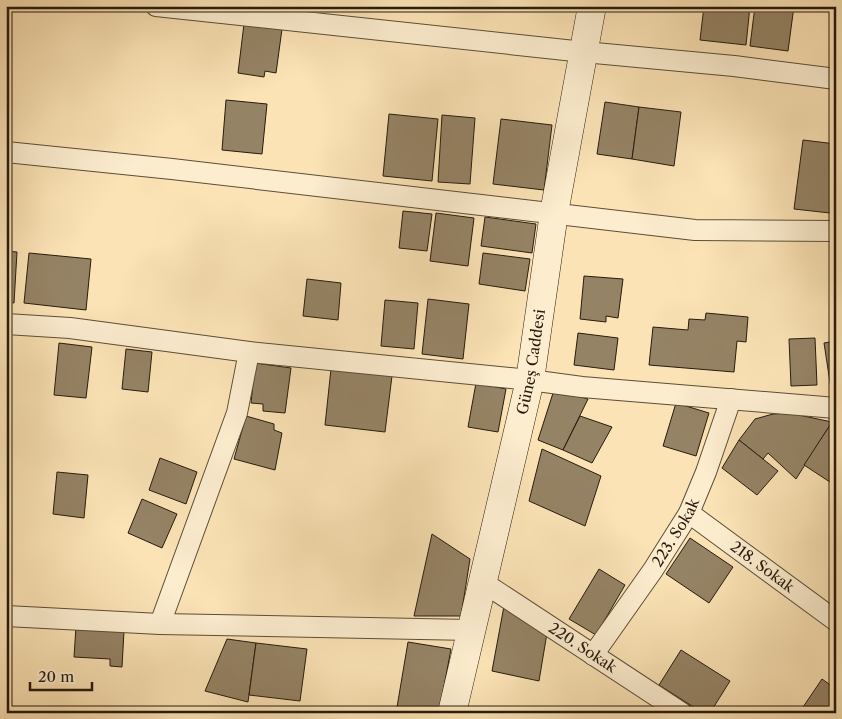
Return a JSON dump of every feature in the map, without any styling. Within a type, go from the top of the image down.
[{"type":"street","points":[[156,6],[584,52],[734,66],[836,80]]},
{"type":"street","name":"Güneş Caddesi","points":[[452,713],[484,583],[530,380],[554,213],[592,6]]},
{"type":"street","points":[[6,152],[172,169],[695,230],[836,231]]},
{"type":"street","points":[[6,324],[70,328],[249,352],[530,380],[582,387],[836,408]]},
{"type":"street","points":[[160,624],[237,413],[249,352]]},
{"type":"street","name":"223. Sokak","points":[[593,655],[689,513],[706,472],[731,399]]},
{"type":"street","name":"218. Sokak","points":[[689,513],[836,621]]},
{"type":"street","name":"220. Sokak","points":[[484,583],[682,713]]},
{"type":"street","points":[[6,616],[160,624],[471,630]]},
{"type":"building","points":[[704,6],[750,6],[746,45],[700,40]]},
{"type":"building","points":[[755,6],[794,6],[788,51],[750,46]]},
{"type":"building","points":[[244,24],[282,29],[276,73],[265,71],[264,77],[238,73]]},
{"type":"building","points":[[226,100],[267,104],[262,154],[222,150]]},
{"type":"building","points":[[605,102],[639,107],[632,159],[597,154]]},
{"type":"building","points":[[639,107],[681,112],[674,166],[632,159]]},
{"type":"building","points":[[389,114],[438,119],[432,181],[383,176]]},
{"type":"building","points":[[442,115],[475,118],[470,184],[438,182]]},
{"type":"building","points":[[501,119],[552,125],[544,190],[493,184]]},
{"type":"building","points":[[803,140],[836,144],[836,166],[830,213],[794,209]]},
{"type":"building","points":[[403,211],[432,214],[427,251],[399,248]]},
{"type":"building","points":[[436,213],[474,218],[468,266],[430,261]]},
{"type":"building","points":[[485,217],[536,224],[532,253],[481,246]]},
{"type":"building","points":[[6,251],[17,252],[14,303],[6,302]]},
{"type":"building","points":[[29,253],[91,259],[86,310],[24,303]]},
{"type":"building","points":[[483,253],[530,259],[525,291],[479,284]]},
{"type":"building","points":[[584,276],[623,279],[618,318],[606,316],[606,322],[580,319]]},
{"type":"building","points":[[307,279],[341,283],[338,320],[303,316]]},
{"type":"building","points":[[428,299],[469,304],[463,359],[422,354]]},
{"type":"building","points":[[385,300],[418,303],[414,349],[381,346]]},
{"type":"building","points":[[706,313],[748,317],[746,342],[737,341],[734,372],[649,365],[653,327],[688,330],[689,319],[705,320]]},
{"type":"building","points":[[578,333],[618,338],[614,370],[574,365]]},
{"type":"building","points":[[815,338],[817,385],[791,386],[789,339]]},
{"type":"building","points":[[836,341],[836,389],[831,389],[824,343]]},
{"type":"building","points":[[59,343],[92,347],[86,398],[54,395]]},
{"type":"building","points":[[126,349],[152,352],[148,392],[122,389]]},
{"type":"building","points":[[255,363],[291,368],[285,413],[263,411],[263,404],[251,403]]},
{"type":"building","points":[[331,369],[392,376],[385,432],[325,425]]},
{"type":"building","points":[[476,383],[506,389],[498,432],[468,427]]},
{"type":"building","points":[[554,390],[588,399],[563,450],[538,440]]},
{"type":"building","points":[[676,403],[709,413],[696,456],[663,446]]},
{"type":"building","points":[[789,413],[832,422],[796,479],[768,453],[763,459],[739,440],[755,419],[773,414]]},
{"type":"building","points":[[246,416],[274,424],[274,430],[282,433],[275,470],[234,459]]},
{"type":"building","points":[[580,416],[612,427],[592,463],[563,450]]},
{"type":"building","points":[[832,422],[836,425],[836,486],[804,465]]},
{"type":"building","points":[[739,440],[778,471],[757,495],[722,468]]},
{"type":"building","points":[[542,449],[601,476],[585,526],[529,501]]},
{"type":"building","points":[[160,458],[197,472],[186,504],[149,490]]},
{"type":"building","points":[[57,472],[88,475],[84,518],[53,514]]},
{"type":"building","points":[[142,499],[177,514],[162,548],[128,533]]},
{"type":"building","points":[[432,534],[470,559],[461,616],[414,616]]},
{"type":"building","points":[[690,538],[733,567],[709,603],[666,574]]},
{"type":"building","points":[[599,569],[625,585],[596,635],[569,619]]},
{"type":"building","points":[[504,606],[547,633],[539,681],[492,671]]},
{"type":"building","points":[[76,627],[124,631],[122,667],[110,666],[110,659],[74,657]]},
{"type":"building","points":[[227,639],[256,643],[248,702],[205,691]]},
{"type":"building","points":[[408,642],[451,649],[439,713],[396,713]]},
{"type":"building","points":[[256,643],[307,649],[300,701],[249,695]]},
{"type":"building","points":[[681,650],[730,681],[710,713],[703,713],[659,685]]},
{"type":"building","points":[[822,679],[836,689],[836,713],[799,713]]}]
